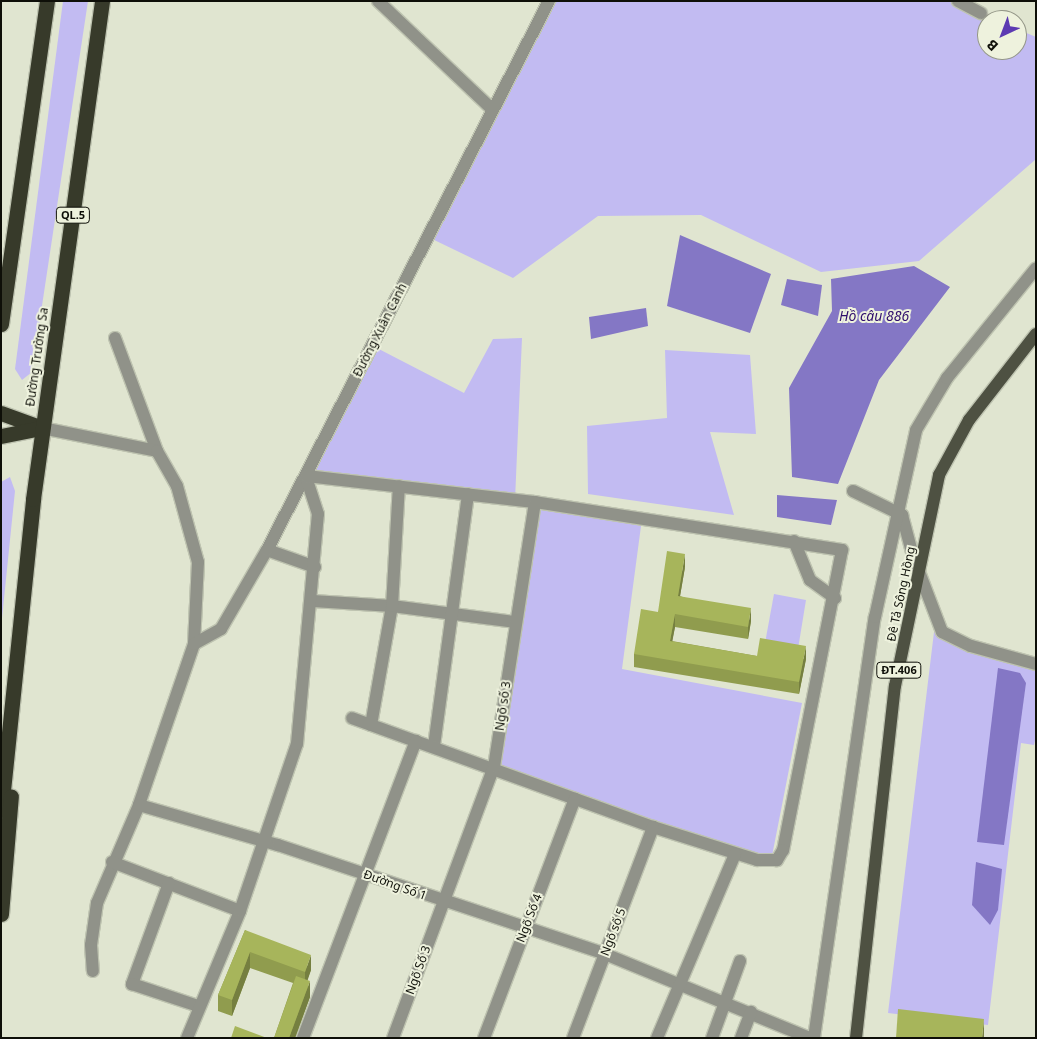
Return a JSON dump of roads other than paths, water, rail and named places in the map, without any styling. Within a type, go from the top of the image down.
[{"type":"highway","points":[[1,324],[47,1]]},
{"type":"highway","name":"Đường Trường Sa","points":[[1,810],[9,717],[42,428],[102,1]]},
{"type":"highway","points":[[1,413],[42,428]]},
{"type":"highway","points":[[1,436],[42,428]]},
{"type":"highway","name":"Đường Trường Sa","points":[[1,914],[13,771],[9,717]]},
{"type":"main road","name":"Đê Tả Sông Hồng","points":[[856,1038],[895,686],[920,574],[939,475],[969,420],[1036,334]]},
{"type":"street","points":[[378,1],[493,110]]},
{"type":"street","name":"Đường Xuân Canh","points":[[194,644],[221,629],[266,550],[306,476],[549,1]]},
{"type":"street","points":[[958,1],[977,11]]},
{"type":"street","points":[[800,1036],[873,626],[896,508],[916,430],[952,371],[1036,268]]},
{"type":"street","points":[[93,971],[91,945],[97,903],[112,862],[139,805],[194,644],[198,562],[177,486],[157,451],[115,338]]},
{"type":"street","points":[[42,428],[157,451]]},
{"type":"street","points":[[188,1038],[198,1006],[240,911],[297,744],[313,601],[318,514],[306,476],[535,502],[842,550],[835,598],[781,857],[772,862],[735,854],[653,827],[494,767],[352,718]]},
{"type":"street","points":[[371,725],[392,606],[399,486]]},
{"type":"street","points":[[853,491],[896,508],[902,515],[920,574],[942,632],[971,646],[1036,664]]},
{"type":"street","points":[[434,746],[454,614],[468,494]]},
{"type":"street","name":"Ngõ số 3","points":[[443,903],[494,767],[535,502]]},
{"type":"street","points":[[794,541],[810,580],[835,598]]},
{"type":"street","points":[[266,550],[315,567]]},
{"type":"street","points":[[313,601],[392,606],[516,622]]},
{"type":"street","points":[[303,1038],[364,873],[416,741]]},
{"type":"street","name":"Ngõ Số 4","points":[[484,1038],[575,799]]},
{"type":"street","name":"Đường Số 1","points":[[139,805],[364,873],[443,903],[525,927],[605,954],[676,986],[751,1012],[800,1036]]},
{"type":"street","name":"Ngõ số 5","points":[[573,1038],[653,827]]},
{"type":"street","points":[[657,1038],[676,986],[735,854]]},
{"type":"street","points":[[112,862],[240,911]]},
{"type":"street","points":[[169,883],[132,984],[198,1006]]},
{"type":"street","name":"Ngõ Số 3","points":[[393,1038],[443,903]]},
{"type":"street","points":[[712,1038],[740,961]]},
{"type":"street","points":[[741,1038],[751,1012]]},
{"type":"water","points":[[680,235],[771,274],[750,333],[667,306]]},
{"type":"water","name":"Hồ câu 886","points":[[914,266],[950,287],[879,380],[838,484],[792,477],[789,388],[832,311],[831,279]]},
{"type":"water","points":[[787,279],[822,285],[818,316],[781,305]]},
{"type":"water","points":[[646,308],[648,326],[591,339],[589,317]]},
{"type":"water","points":[[777,495],[837,500],[831,525],[777,517]]},
{"type":"water","points":[[998,668],[1020,673],[1026,683],[1004,845],[977,842]]},
{"type":"water","points":[[976,862],[1002,869],[998,910],[990,925],[972,905]]}]
